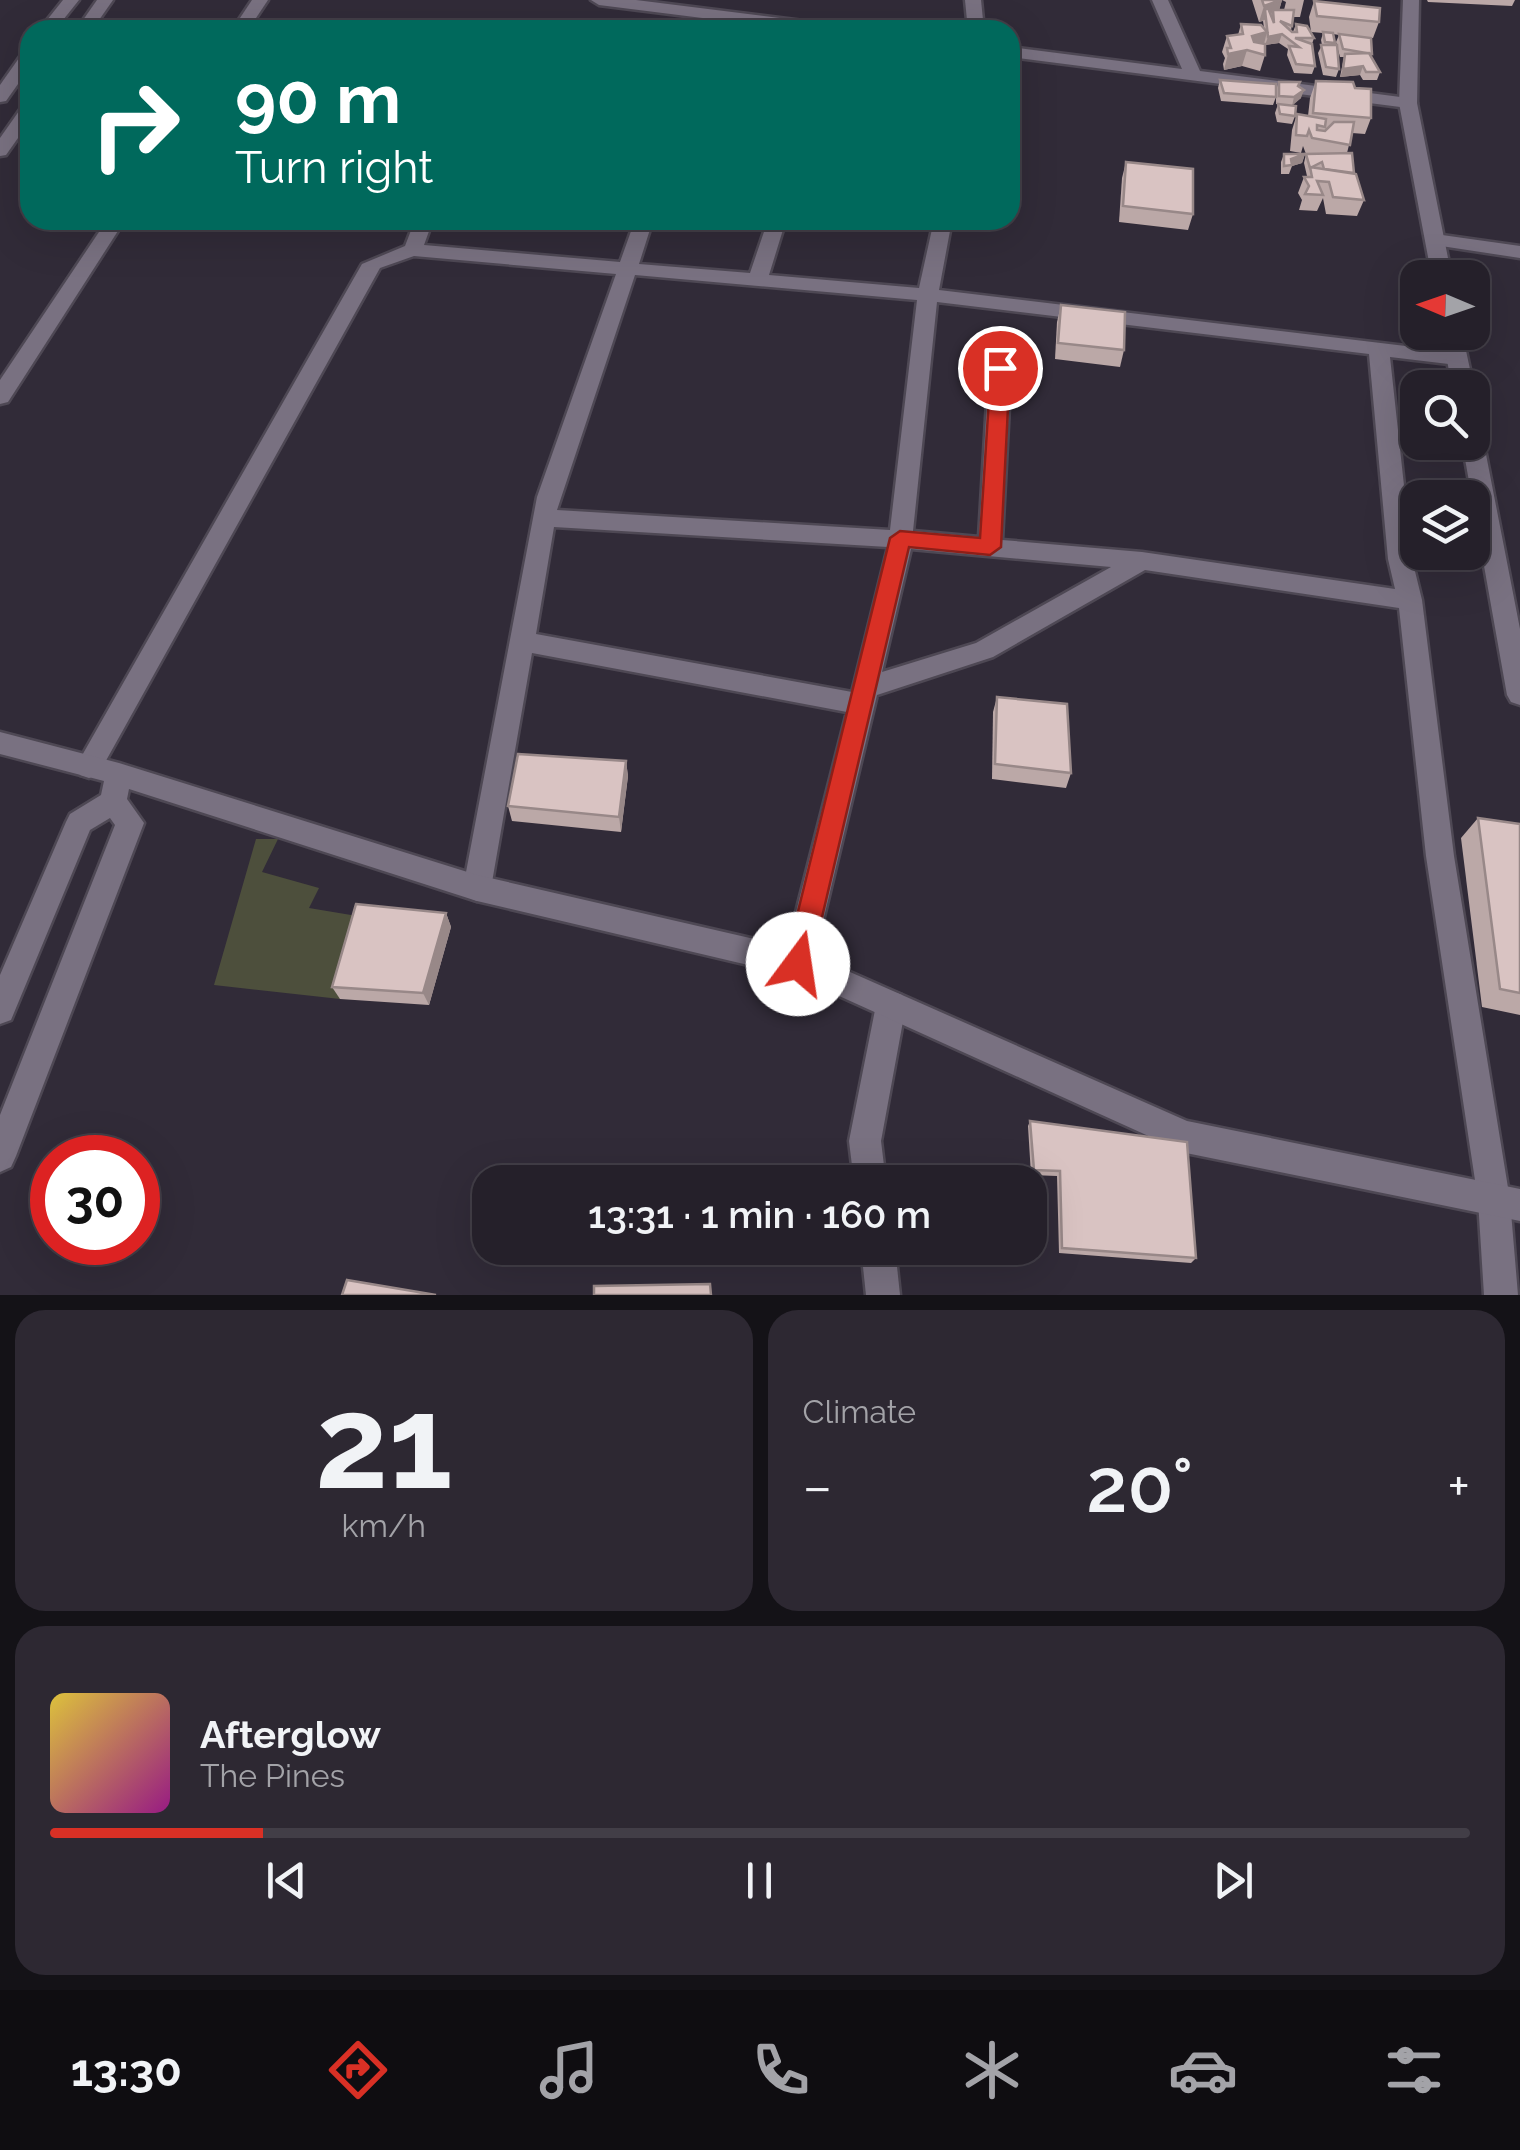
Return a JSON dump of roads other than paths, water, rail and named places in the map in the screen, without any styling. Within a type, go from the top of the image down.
[{"type":"street","points":[[55,20],[72,0]]},
{"type":"street","points":[[599,0],[756,20]]},
{"type":"street","points":[[1160,0],[1192,75]]},
{"type":"street","points":[[1410,0],[1408,102],[1438,260]]},
{"type":"street","points":[[682,20],[685,11]]},
{"type":"street","points":[[1020,53],[1408,102]]},
{"type":"street","points":[[0,97],[20,68]]},
{"type":"street","points":[[0,151],[20,122]]},
{"type":"street","points":[[0,396],[109,230]]},
{"type":"street","points":[[413,250],[420,230]]},
{"type":"street","points":[[477,888],[548,497],[641,230]]},
{"type":"street","points":[[758,280],[774,230]]},
{"type":"street","points":[[798,964],[900,538],[928,294],[940,230]]},
{"type":"street","points":[[1434,240],[1520,252]]},
{"type":"street","points":[[0,1010],[80,822],[107,781],[372,264],[413,250],[928,294],[1457,358]]},
{"type":"street","points":[[1380,349],[1400,559],[1410,600],[1440,856],[1507,1202],[1501,1295]]},
{"type":"street","points":[[1455,350],[1459,370]]},
{"type":"street","points":[[990,547],[1000,368]]},
{"type":"street","points":[[1476,460],[1520,695]]},
{"type":"street","points":[[544,518],[900,538],[1142,561],[1410,600]]},
{"type":"street","points":[[522,642],[863,696],[984,650],[1142,561]]},
{"type":"street","points":[[0,743],[107,781],[477,888],[798,964],[1186,1137],[1507,1202]]},
{"type":"street","points":[[0,1156],[130,823],[107,781]]},
{"type":"street","points":[[868,1165],[865,1141],[891,1005]]},
{"type":"street","points":[[880,1265],[883,1295]]}]
